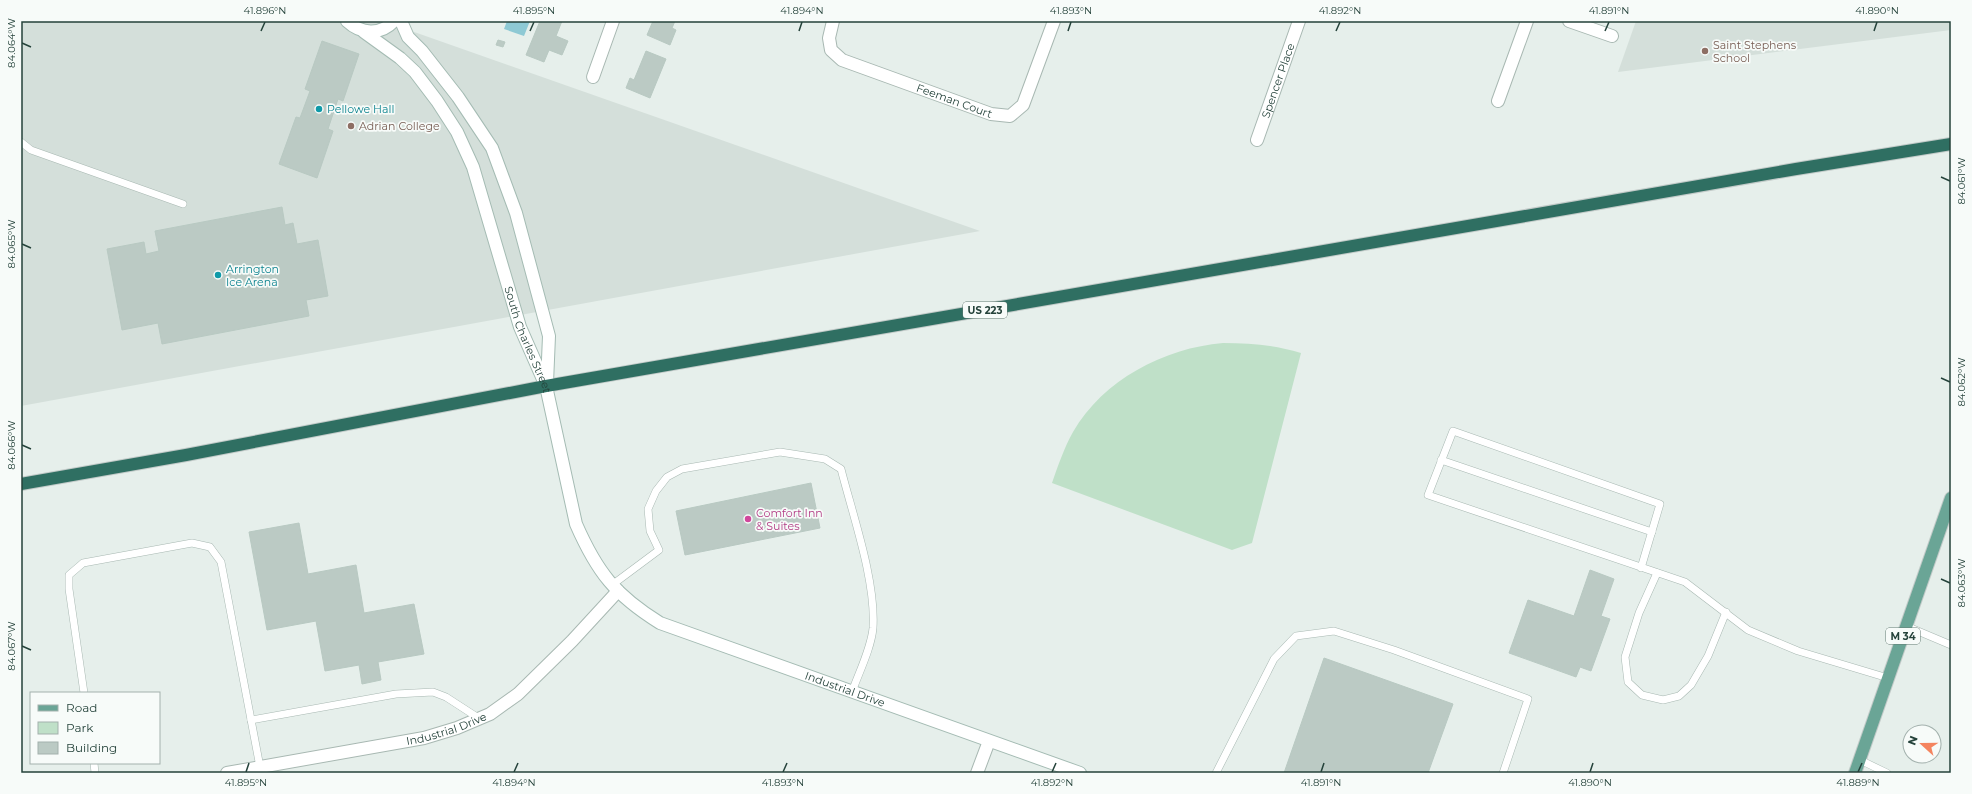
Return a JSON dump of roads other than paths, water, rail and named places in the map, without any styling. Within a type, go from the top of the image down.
[{"type":"highway","name":"US 223","points":[[21,484],[186,455],[546,386],[1780,172],[1951,144]]},
{"type":"main road","name":"M 34","points":[[1855,773],[1951,498]]},
{"type":"street","name":"South Charles Street","points":[[347,21],[354,28],[364,32],[400,58],[415,72],[437,101],[456,132],[473,167],[520,327],[546,386]]},
{"type":"street","points":[[364,32],[375,32],[385,29],[394,21]]},
{"type":"street","name":"South Charles Street","points":[[401,21],[408,38],[422,51],[458,97],[492,148],[516,213],[549,336],[546,386]]},
{"type":"street","points":[[593,77],[614,21]]},
{"type":"street","name":"Feeman Court","points":[[833,21],[829,38],[831,50],[842,60],[991,114],[1010,116],[1023,104],[1054,21]]},
{"type":"street","name":"Spencer Place","points":[[1257,140],[1299,21]]},
{"type":"street","points":[[1498,101],[1527,21]]},
{"type":"street","points":[[1569,21],[1612,36]]},
{"type":"street","name":"Industrial Drive","points":[[546,386],[576,524],[585,545],[601,573],[637,608],[660,623],[1080,773]]},
{"type":"street","name":"Industrial Drive","points":[[227,773],[424,738],[480,719],[490,714],[518,694],[572,641],[615,588]]},
{"type":"street","points":[[977,773],[989,741]]},
{"type":"lane","points":[[21,142],[31,150],[183,204]]},
{"type":"lane","points":[[1641,568],[1660,504],[1453,431],[1428,494],[1641,568],[1685,582],[1748,630],[1798,652],[1888,678]]},
{"type":"lane","points":[[615,588],[659,550],[650,531],[648,509],[656,490],[667,477],[682,469],[780,452],[825,459],[841,469],[870,585],[873,629],[866,654],[852,692]]},
{"type":"lane","points":[[1441,460],[1652,532]]},
{"type":"lane","points":[[84,692],[69,589],[70,575],[83,563],[192,543],[210,547],[221,562],[260,767]]},
{"type":"lane","points":[[1657,573],[1639,613],[1625,657],[1628,682],[1642,695],[1662,700],[1679,696],[1685,691],[1691,685],[1708,656],[1726,612]]},
{"type":"lane","points":[[1906,626],[1951,645]]},
{"type":"lane","points":[[1216,773],[1274,659],[1296,636],[1334,631],[1401,652],[1528,699],[1503,773]]},
{"type":"lane","points":[[251,720],[396,694],[433,692],[446,697],[480,719]]},
{"type":"lane","points":[[1860,760],[1887,773]]},
{"type":"water","points":[[507,21],[530,21],[524,36],[504,29]]},
{"type":"place","name":"Saint Stephens School","points":[[1705,51]]},
{"type":"place","name":"Pellowe Hall","points":[[319,109]]},
{"type":"place","name":"Adrian College","points":[[351,126]]},
{"type":"place","name":"Arrington Ice Arena","points":[[218,275]]},
{"type":"place","name":"Comfort Inn & Suites","points":[[748,519]]}]
